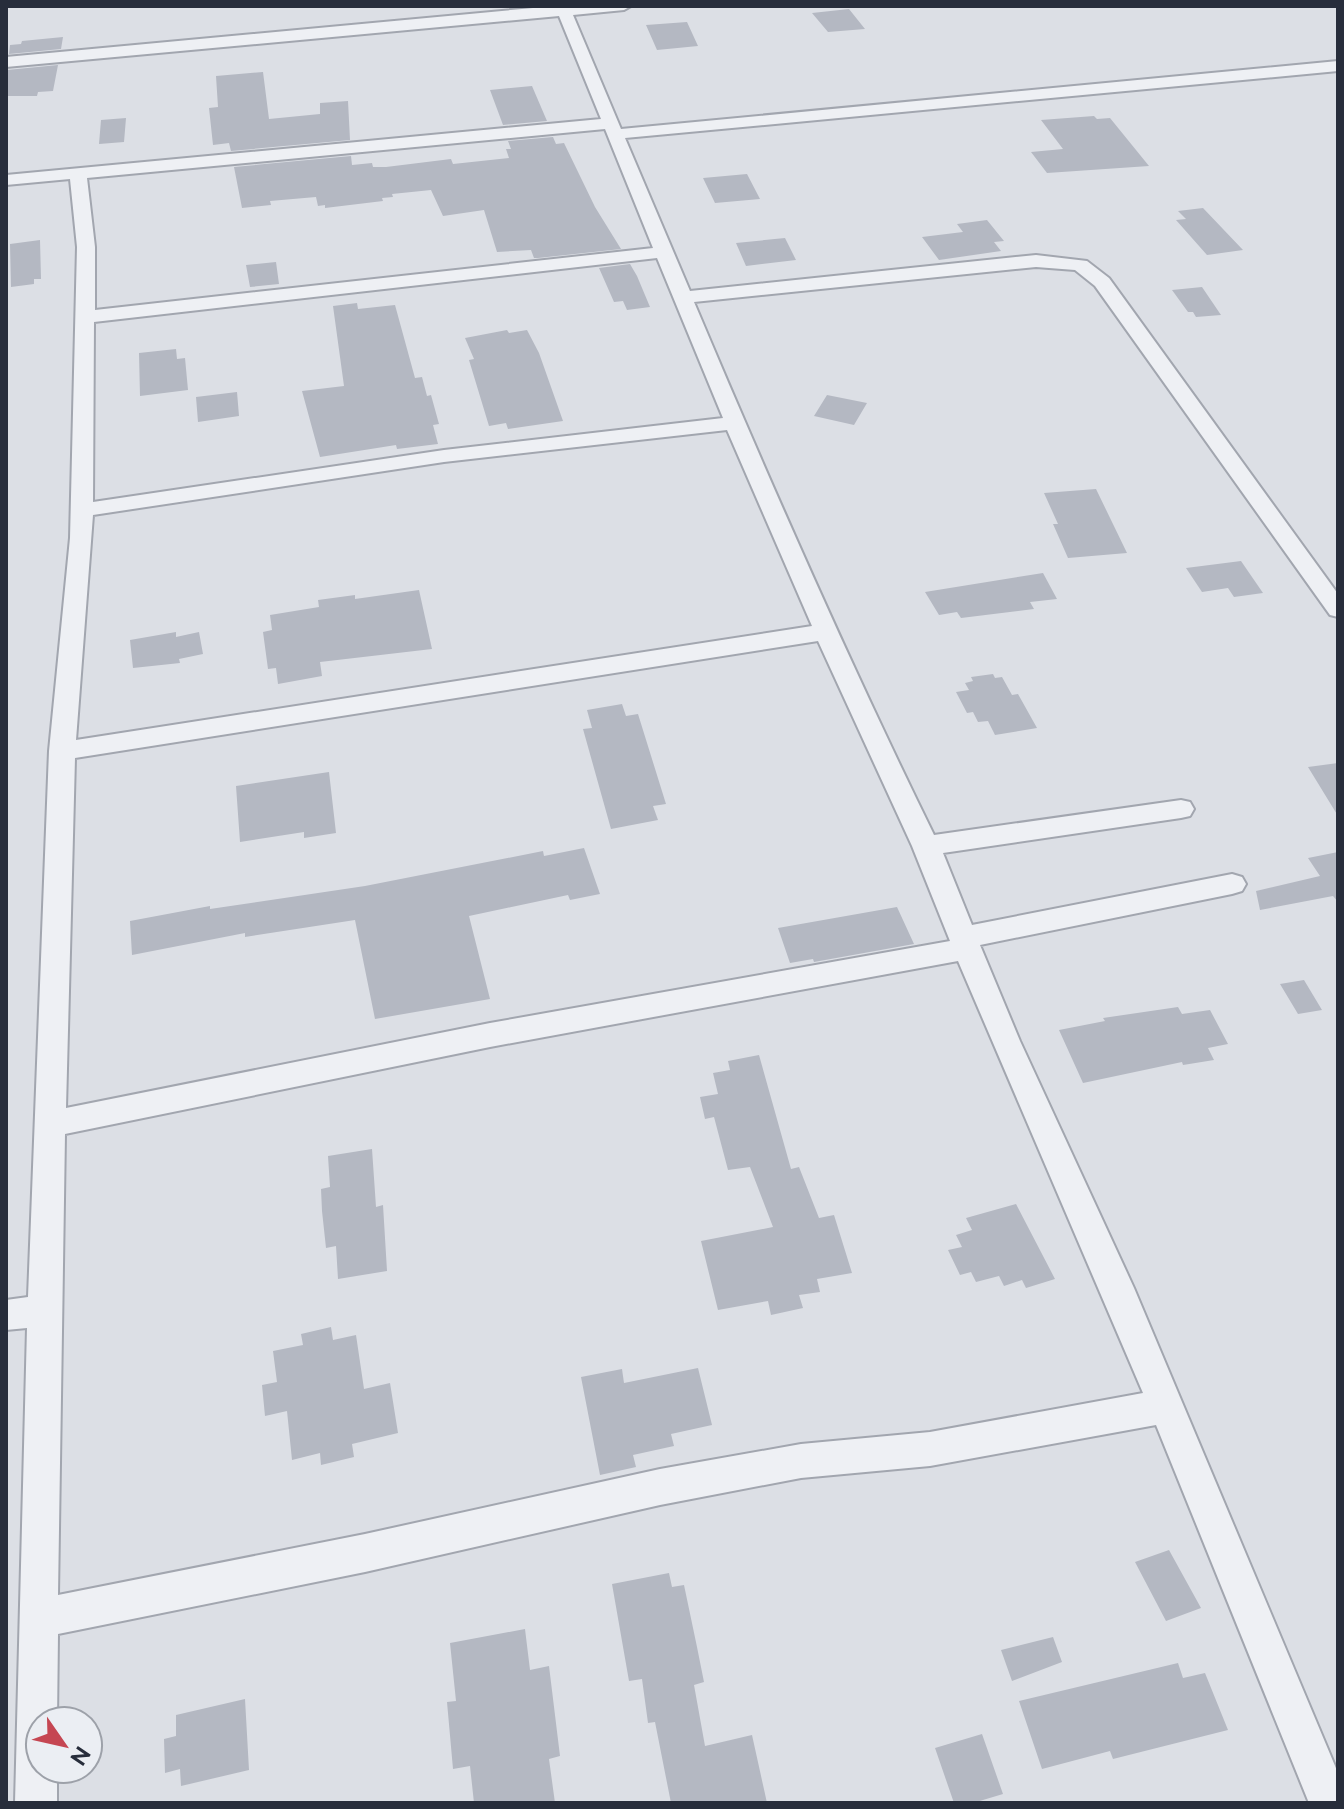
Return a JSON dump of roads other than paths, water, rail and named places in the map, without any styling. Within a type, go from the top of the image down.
[{"type":"street","points":[[6,62],[563,8],[624,6]]},
{"type":"street","points":[[563,8],[824,632],[926,846],[964,944],[1166,1406],[1332,1800]]},
{"type":"street","points":[[6,180],[1338,66]]},
{"type":"street","points":[[36,1803],[44,1310],[62,751],[81,538],[86,247],[78,173]]},
{"type":"street","points":[[85,317],[663,252]]},
{"type":"street","points":[[682,298],[1036,261],[1080,265],[1092,271],[1102,282],[1273,524],[1338,610]]},
{"type":"street","points":[[81,510],[444,456],[735,423]]},
{"type":"street","points":[[62,751],[824,632]]},
{"type":"street","points":[[926,846],[1181,809]]},
{"type":"street","points":[[50,1124],[964,944],[1232,884]]},
{"type":"street","points":[[6,1315],[44,1310]]},
{"type":"street","points":[[40,1618],[365,1553],[660,1487],[801,1461],[945,1447],[1166,1406]]}]
